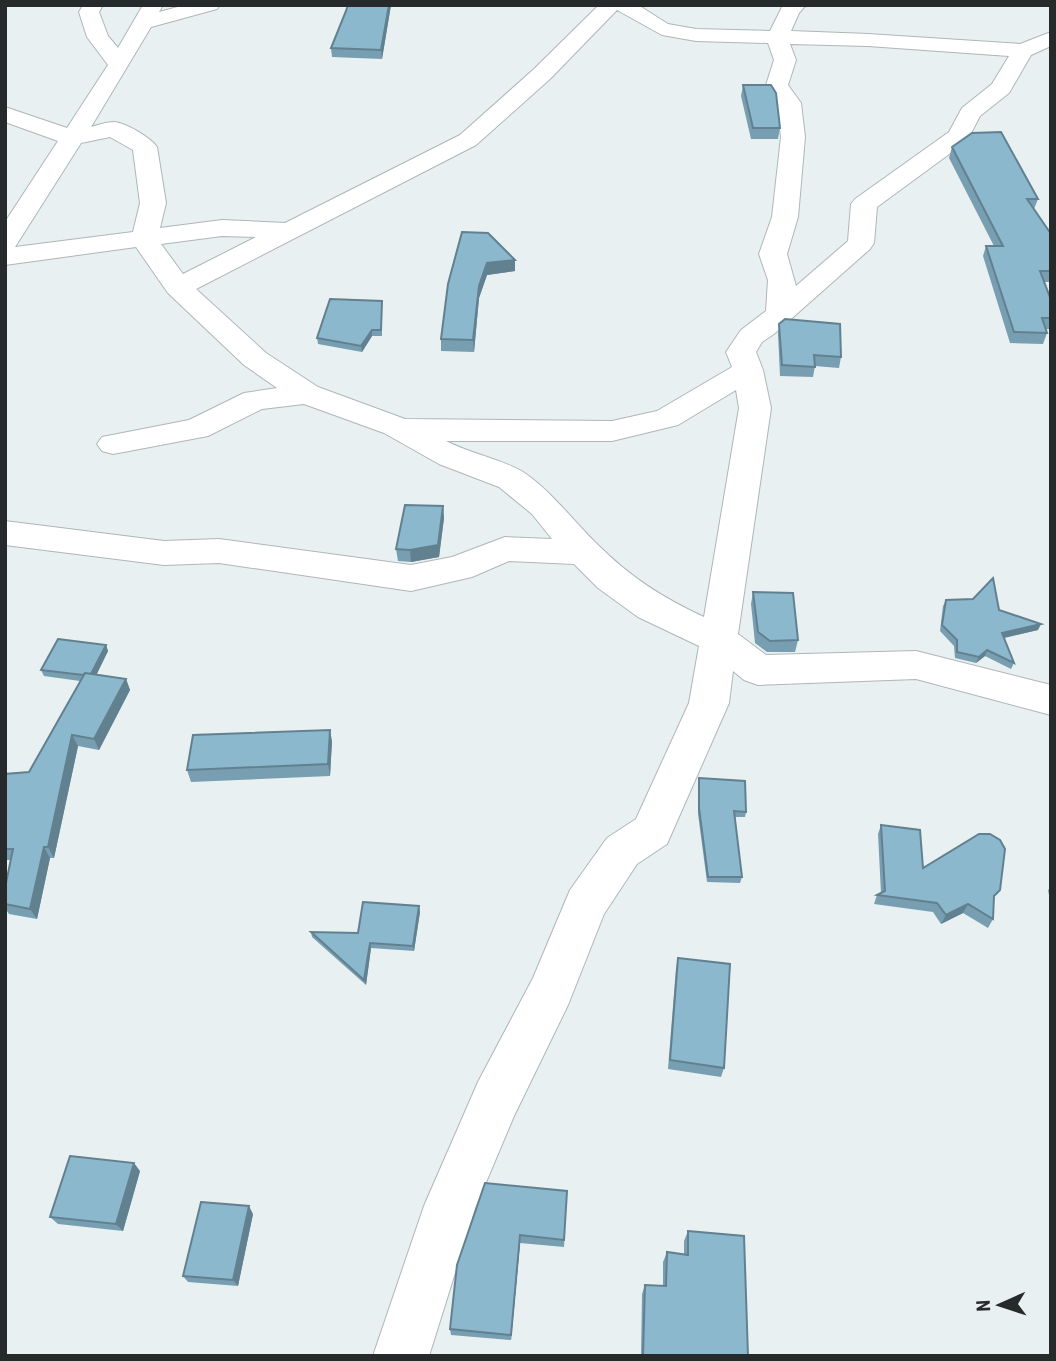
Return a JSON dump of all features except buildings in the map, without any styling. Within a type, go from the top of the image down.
[{"type":"street","points":[[93,5],[89,12],[98,37],[119,65]]},
{"type":"street","points":[[98,37],[146,18],[210,5]]},
{"type":"street","points":[[178,287],[468,140],[542,74],[611,5]]},
{"type":"street","points":[[624,5],[662,29],[696,36],[868,40],[1023,51],[1051,38]]},
{"type":"street","points":[[780,313],[782,280],[773,254],[785,217],[793,137],[789,103],[777,85],[785,60],[777,38],[790,10],[796,5]]},
{"type":"street","points":[[5,243],[146,18]]},
{"type":"street","points":[[401,1356],[450,1206],[496,1099],[551,990],[586,904],[622,851],[652,831],[709,703],[755,408],[748,370],[741,352],[751,336],[764,328],[861,243],[864,204],[959,136],[970,113],[1001,88],[1023,51]]},
{"type":"street","points":[[5,114],[72,138],[113,129],[145,148],[153,203],[144,239],[178,287],[255,359],[307,394],[395,426],[450,457],[511,479],[544,506],[583,552],[611,579],[650,608],[719,639],[758,670],[916,665],[1051,700]]},
{"type":"street","points":[[5,257],[222,228],[289,231]]},
{"type":"street","points":[[395,426],[440,431],[612,431],[667,418],[748,370]]},
{"type":"street","points":[[113,444],[197,429],[255,400],[307,394]]},
{"type":"street","points":[[5,533],[164,553],[219,551],[411,578],[458,568],[505,549],[583,552]]}]
